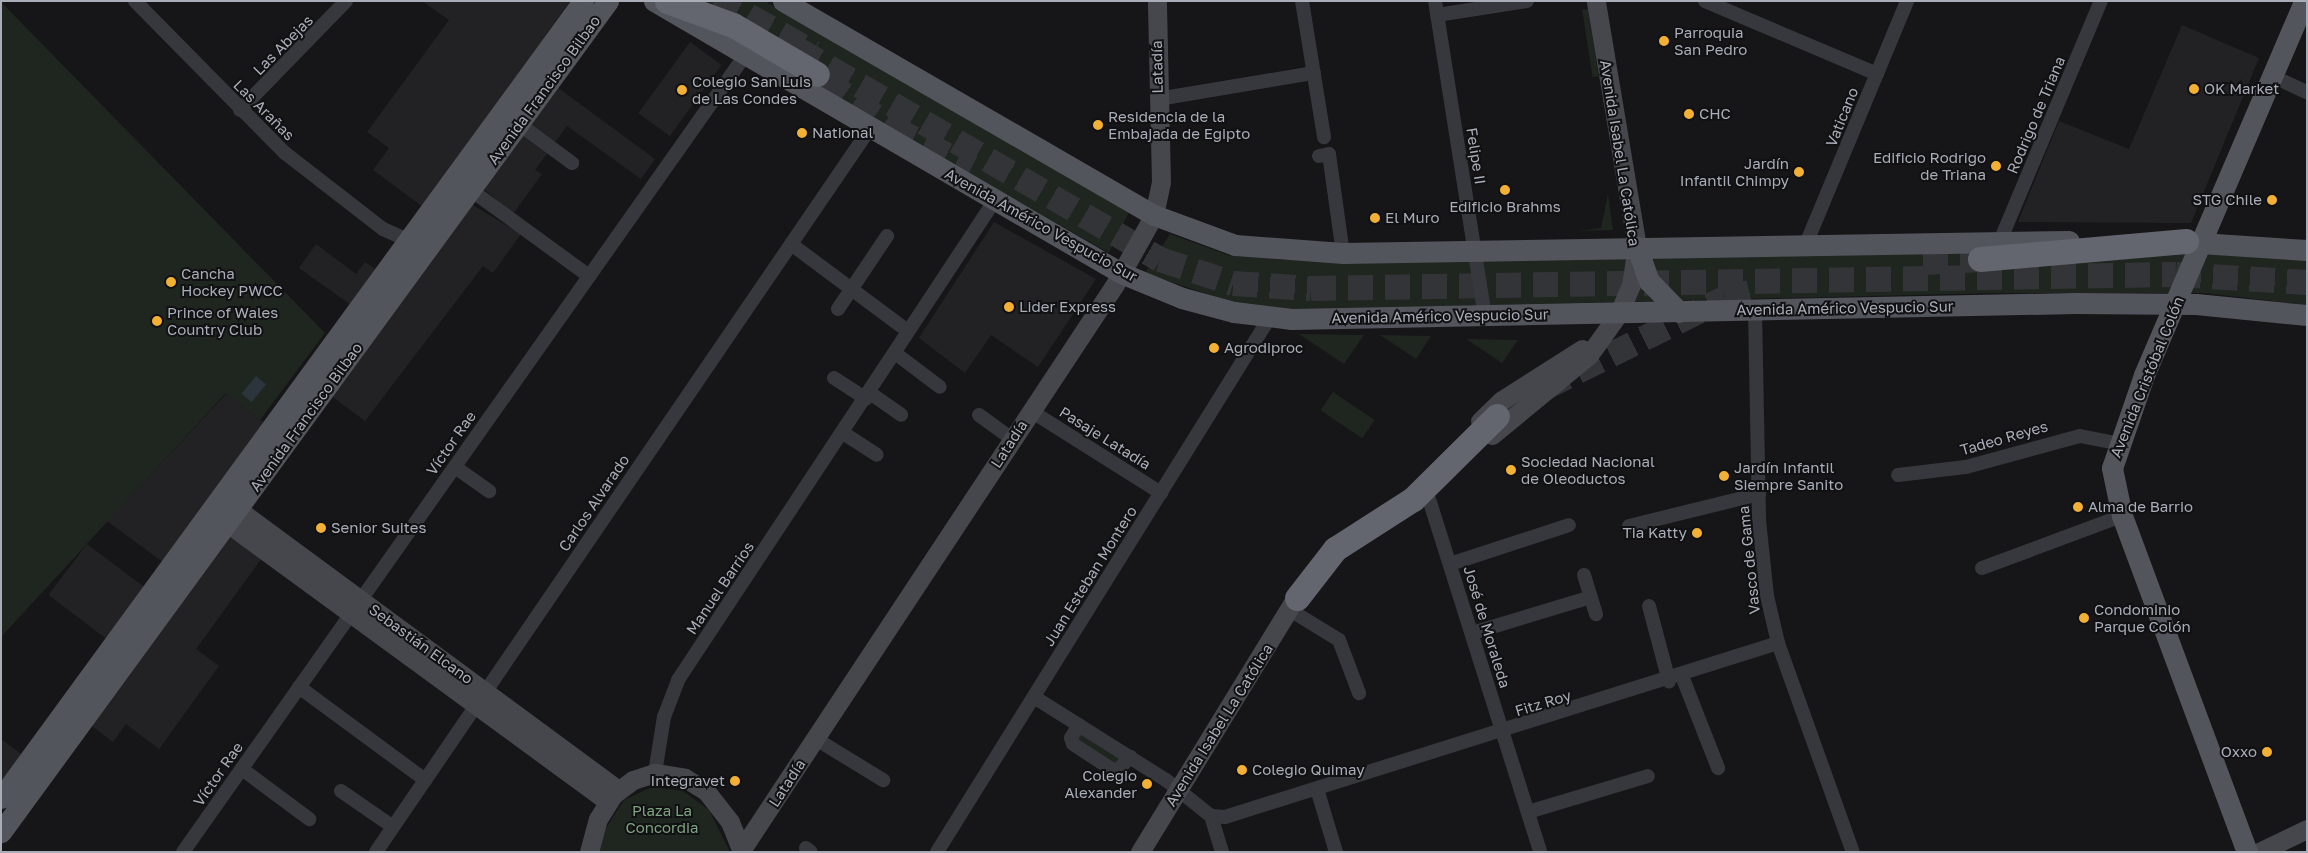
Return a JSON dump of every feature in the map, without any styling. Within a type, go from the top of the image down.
[{"type":"highway","points":[[667,1],[733,25],[817,74]]},
{"type":"highway","points":[[1980,259],[2194,241]]},
{"type":"highway","points":[[1293,604],[1334,549],[1413,499],[1497,416]]},
{"type":"main road","name":"Avenida Francisco Bilbao","points":[[1,832],[225,511],[393,261],[583,1]]},
{"type":"main road","name":"Avenida Francisco Bilbao","points":[[1,798],[405,281],[608,1]]},
{"type":"main road","name":"Avenida Américo Vespucio Sur","points":[[654,1],[1121,274],[1211,307],[1270,317],[1485,316],[1614,321],[1678,312],[2176,303],[2307,315]]},
{"type":"main road","points":[[783,1],[1154,215],[1235,245],[1343,253],[2000,241],[2194,241],[2307,250]]},
{"type":"main road","name":"Avenida Cristóbal Colón","points":[[2247,852],[2122,516],[2112,476],[2117,443],[2176,303],[2194,241],[2272,76],[2304,1]]},
{"type":"main road","points":[[405,281],[413,253],[408,240]]},
{"type":"main road","points":[[1637,247],[1649,281],[1678,312]]},
{"type":"street","name":"Las Arañas","points":[[134,1],[240,110],[285,153],[382,229],[408,240]]},
{"type":"street","name":"Las Abejas","points":[[240,110],[346,1]]},
{"type":"street","name":"Latadía","points":[[742,851],[1121,274],[1154,215],[1160,182],[1157,1]]},
{"type":"street","points":[[1302,1],[1324,137]]},
{"type":"street","points":[[1436,8],[1527,1]]},
{"type":"street","name":"Avenida Isabel La Católica","points":[[1293,604],[1340,553],[1429,499],[1512,416],[1580,364],[1614,321],[1631,285],[1637,247],[1596,1]]},
{"type":"street","name":"Vaticano","points":[[1806,244],[1907,1]]},
{"type":"street","name":"Rodrigo de Triana","points":[[2000,241],[2102,1]]},
{"type":"street","points":[[1713,3],[1876,74]]},
{"type":"street","name":"Felipe II","points":[[1436,8],[1485,316]]},
{"type":"street","name":"Víctor Rae","points":[[183,852],[746,54]]},
{"type":"street","points":[[1158,99],[1314,73]]},
{"type":"street","points":[[2272,76],[2307,92]]},
{"type":"street","points":[[519,124],[572,163]]},
{"type":"street","name":"Carlos Alvarado","points":[[376,852],[871,127]]},
{"type":"street","points":[[1319,156],[1329,154],[1343,253]]},
{"type":"street","points":[[471,190],[589,276]]},
{"type":"street","name":"Manuel Barrios","points":[[655,773],[661,728],[678,680],[868,396],[995,200]]},
{"type":"street","points":[[382,229],[393,261]]},
{"type":"street","points":[[838,309],[887,236]]},
{"type":"street","points":[[791,244],[901,326]]},
{"type":"street","name":"Vasco de Gama","points":[[1755,310],[1758,494],[1764,573],[1778,643],[1853,852]]},
{"type":"street","name":"Juan Esteban Montero","points":[[937,852],[1270,317]]},
{"type":"street","name":"Avenida Isabel La Católica","points":[[1140,852],[1293,604],[1321,555],[1355,522],[1408,492],[1502,400],[1614,321]]},
{"type":"street","points":[[895,353],[940,387]]},
{"type":"street","points":[[834,378],[901,415]]},
{"type":"street","name":"Pasaje Latadía","points":[[1031,410],[1161,493]]},
{"type":"street","points":[[979,415],[1012,438]]},
{"type":"street","points":[[843,433],[877,455]]},
{"type":"street","name":"Tadeo Reyes","points":[[1898,475],[1966,467],[2080,436],[2117,443]]},
{"type":"street","points":[[455,467],[489,491]]},
{"type":"street","points":[[1628,526],[1758,494]]},
{"type":"street","name":"José de Moraleda","points":[[1429,499],[1540,852]]},
{"type":"street","name":"Sebastián Elcano","points":[[225,511],[613,796]]},
{"type":"street","points":[[1982,568],[2122,516]]},
{"type":"street","points":[[1450,564],[1569,525]]},
{"type":"street","points":[[1584,575],[1596,614]]},
{"type":"street","points":[[1472,633],[1591,597]]},
{"type":"street","points":[[1293,604],[1339,640],[1359,693]]},
{"type":"street","points":[[1649,606],[1676,678],[1718,768]]},
{"type":"street","name":"Fitz Roy","points":[[1211,816],[1225,817],[1504,733],[1778,643]]},
{"type":"street","points":[[299,687],[425,780]]},
{"type":"street","points":[[1034,697],[1178,790],[1211,816],[1222,852]]},
{"type":"street","points":[[1079,725],[1071,738],[1073,744],[1116,772],[1130,758]]},
{"type":"street","points":[[816,739],[882,780]]},
{"type":"street","points":[[242,769],[309,819]]},
{"type":"street","points":[[589,852],[594,827],[613,796],[655,773],[685,778],[706,791],[730,822],[742,851]]},
{"type":"street","points":[[1528,812],[1648,776]]},
{"type":"street","points":[[1317,789],[1336,852]]},
{"type":"street","points":[[341,791],[393,827]]},
{"type":"street","points":[[2259,852],[2307,829]]},
{"type":"shaded area","points":[[422,1],[570,1],[423,207],[373,170],[389,148],[367,132],[449,20]]},
{"type":"shaded area","points":[[2182,25],[2259,58],[2191,223],[2018,222],[2059,121],[2129,149]]},
{"type":"shaded area","name":"Colegio San Luis de Las Condes","points":[[690,42],[722,65],[670,136],[638,113]]},
{"type":"shaded area","points":[[557,87],[655,159],[641,179],[567,126],[535,170],[542,174],[513,214],[483,188]]},
{"type":"shaded area","points":[[471,204],[521,234],[493,273],[483,266],[365,421],[330,395]]},
{"type":"shaded area","name":"Lider Express","points":[[994,222],[1096,279],[1038,367],[991,335],[965,373],[919,338]]},
{"type":"shaded area","points":[[316,244],[356,274],[365,262],[377,270],[351,305],[299,268]]},
{"type":"shaded area","points":[[256,376],[266,384],[252,402],[242,394]]},
{"type":"shaded area","points":[[227,393],[265,424],[164,563],[107,521]]},
{"type":"shaded area","points":[[229,537],[262,558],[196,649],[219,666],[159,749],[126,724],[113,742],[88,723]]},
{"type":"shaded area","points":[[87,544],[146,589],[108,640],[48,595]]},
{"type":"shaded area","points":[[1,739],[24,756],[1,787]]},
{"type":"green space","points":[[690,1],[765,1],[1130,210],[1109,253],[845,103]]},
{"type":"green space","name":"Prince of Wales Country Club","points":[[1,2],[325,333],[260,420],[226,393],[1,637]]},
{"type":"green space","points":[[1588,9],[1599,76],[1593,77],[1582,10]]},
{"type":"green space","points":[[1608,194],[1613,230],[1579,231],[1601,228]]},
{"type":"green space","points":[[1170,234],[1228,255],[1284,260],[2169,251],[2307,260],[2307,305],[2205,293],[1993,293],[1285,310],[1236,304],[1145,273]]},
{"type":"green space","points":[[1299,334],[1364,335],[1344,364]]},
{"type":"green space","points":[[1380,335],[1431,336],[1416,359]]},
{"type":"green space","points":[[1466,339],[1518,340],[1502,363]]},
{"type":"green space","points":[[1333,392],[1374,420],[1362,438],[1321,410]]},
{"type":"green space","points":[[1083,732],[1122,757],[1116,766],[1077,741]]},
{"type":"green space","name":"Plaza La Concordia","points":[[652,787],[683,791],[709,810],[730,852],[599,852],[602,834],[624,800]]},
{"type":"tunnel","points":[[714,1],[761,28]]},
{"type":"tunnel","points":[[748,15],[813,52]]},
{"type":"tunnel","points":[[796,48],[1160,259],[1233,283],[1311,288],[2176,274],[2307,282]]},
{"type":"tunnel","points":[[824,80],[891,127],[972,167]]},
{"type":"tunnel","points":[[1923,262],[1980,259]]},
{"type":"tunnel","points":[[1497,416],[1511,404],[1725,298],[1760,290]]},
{"type":"place","name":"Parroquia San Pedro","points":[[1664,41]]},
{"type":"place","name":"OK Market","points":[[2194,89]]},
{"type":"place","name":"Colegio San Luis de Las Condes","points":[[682,90]]},
{"type":"place","name":"CHC","points":[[1689,114]]},
{"type":"place","name":"Residencia de la Embajada de Egipto","points":[[1098,125]]},
{"type":"place","name":"National","points":[[802,133]]},
{"type":"place","name":"Edificio Rodrigo de Triana","points":[[1996,166]]},
{"type":"place","name":"Jardín Infantil Chimpy","points":[[1799,172]]},
{"type":"place","name":"Edificio Brahms","points":[[1505,190]]},
{"type":"place","name":"STG Chile","points":[[2272,200]]},
{"type":"place","name":"El Muro","points":[[1375,218]]},
{"type":"place","name":"Cancha Hockey PWCC","points":[[171,282]]},
{"type":"place","name":"Lider Express","points":[[1009,307]]},
{"type":"place","name":"Prince of Wales Country Club","points":[[157,321]]},
{"type":"place","name":"Agrodiproc","points":[[1214,348]]},
{"type":"place","name":"Sociedad Nacional de Oleoductos","points":[[1511,470]]},
{"type":"place","name":"Jardín Infantil Siempre Sanito","points":[[1724,476]]},
{"type":"place","name":"Alma de Barrio","points":[[2078,507]]},
{"type":"place","name":"Senior Suites","points":[[321,528]]},
{"type":"place","name":"Tia Katty","points":[[1697,533]]},
{"type":"place","name":"Condominio Parque Colón","points":[[2084,618]]},
{"type":"place","name":"Oxxo","points":[[2267,752]]},
{"type":"place","name":"Colegio Quimay","points":[[1242,770]]},
{"type":"place","name":"Integravet","points":[[735,781]]},
{"type":"place","name":"Colegio Alexander","points":[[1147,784]]}]
